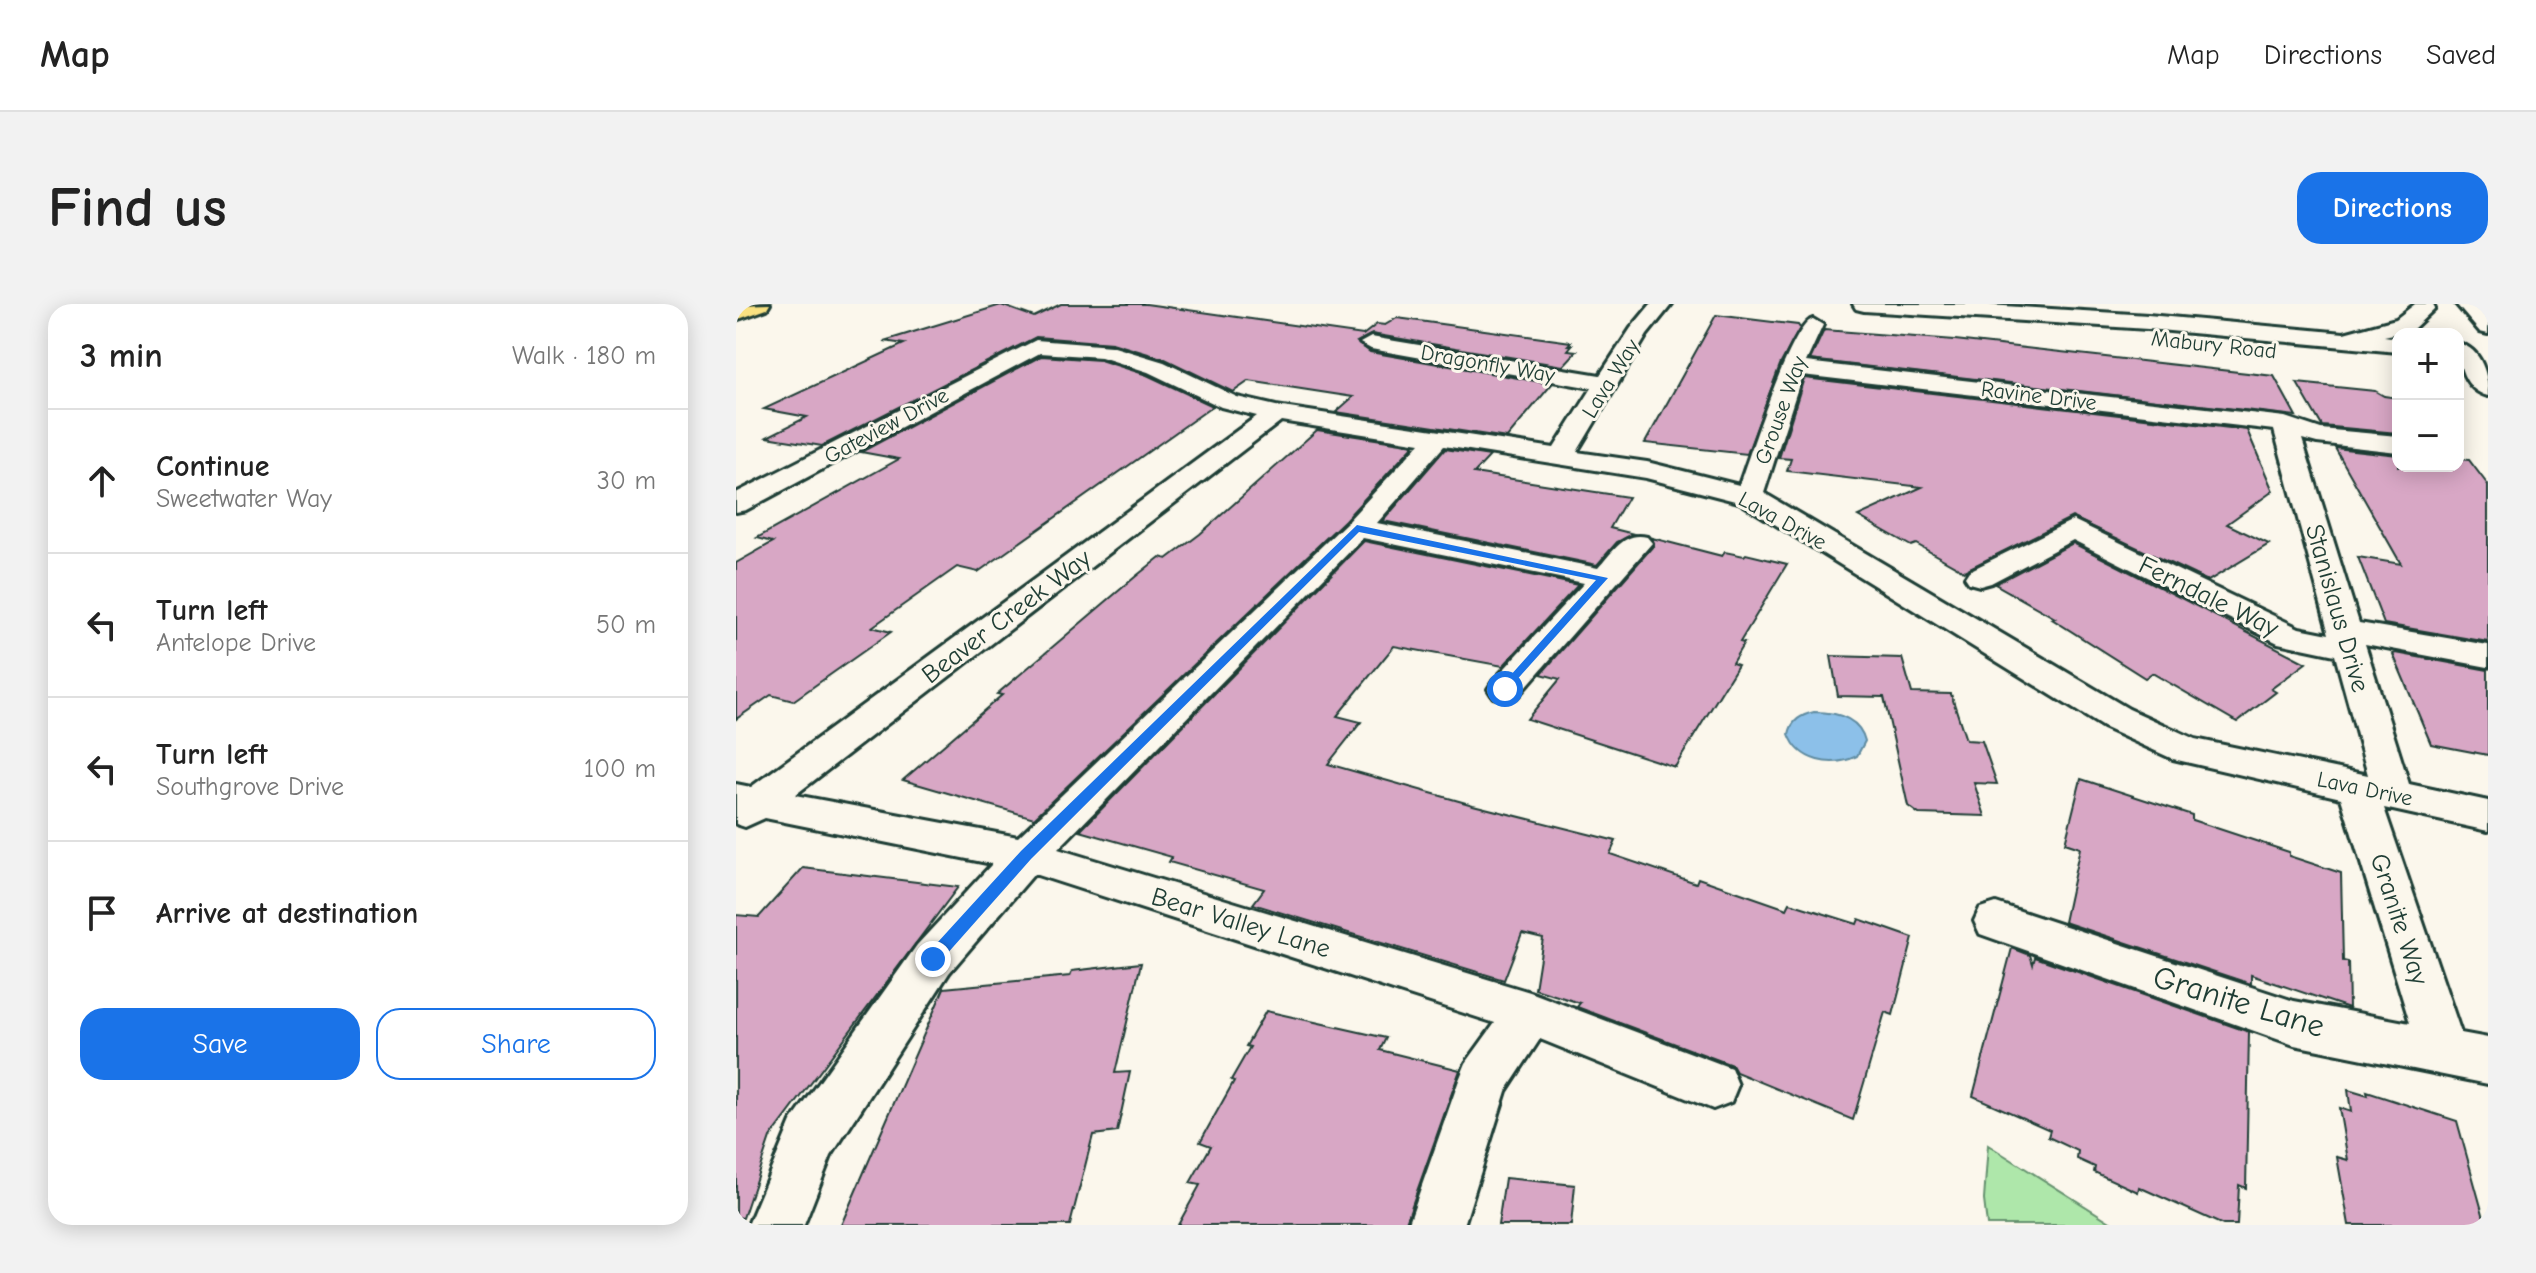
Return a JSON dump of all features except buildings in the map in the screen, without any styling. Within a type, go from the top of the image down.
[{"type":"highway","points":[[736,313],[759,304]]},
{"type":"main road","name":"Mabury Road","points":[[1864,304],[1982,313],[2154,338],[2329,347],[2392,345]]},
{"type":"main road","points":[[2329,347],[2404,325],[2427,312]]},
{"type":"main road","points":[[2329,347],[2392,365]]},
{"type":"main road","points":[[2464,397],[2488,408]]},
{"type":"street","name":"Lava Way","points":[[1562,456],[1638,332],[1662,304]]},
{"type":"street","name":"Grouse Way","points":[[1749,496],[1793,367],[1813,325]]},
{"type":"street","points":[[1461,358],[1478,341]]},
{"type":"street","name":"Dragonfly Way","points":[[1371,343],[1606,383]]},
{"type":"street","name":"Lava Drive","points":[[1036,346],[1103,351],[1156,367],[1229,402],[1276,413],[1647,470],[1749,496],[2116,718],[2186,750],[2488,816]]},
{"type":"street","name":"Gateview Drive","points":[[736,504],[1036,346]]},
{"type":"street","name":"Ravine Drive","points":[[1793,367],[2285,424],[2317,436],[2392,443]]},
{"type":"street","name":"Beaver Creek Way","points":[[743,806],[1276,413]]},
{"type":"street","name":"Stanislaus Drive","points":[[2285,424],[2347,639],[2374,790]]},
{"type":"street","points":[[776,1225],[810,1140],[933,959],[1026,855],[1357,528],[1440,436]]},
{"type":"street","points":[[1357,528],[1603,578]]},
{"type":"street","name":"Ferndale Way","points":[[1980,577],[2073,529],[2290,636],[2347,639],[2488,656]]},
{"type":"street","points":[[1505,689],[1637,543]]},
{"type":"street","name":"Granite Way","points":[[2374,790],[2466,1056]]},
{"type":"street","name":"Bear Valley Lane","points":[[743,806],[1026,855],[1530,1013],[1713,1085]]},
{"type":"street","name":"Granite Lane","points":[[1996,921],[2294,1023],[2466,1056]]},
{"type":"street","points":[[1436,1225],[1484,1080],[1530,1013]]},
{"type":"green space","points":[[1988,1145],[2115,1225],[1987,1225],[1984,1200]]},
{"type":"water","points":[[1814,712],[1838,715],[1858,726],[1865,741],[1857,756],[1827,762],[1800,751],[1789,734],[1790,729],[1798,719]]},
{"type":"route","points":[[933,959],[1026,855],[1357,528],[1603,578],[1505,689]]}]
